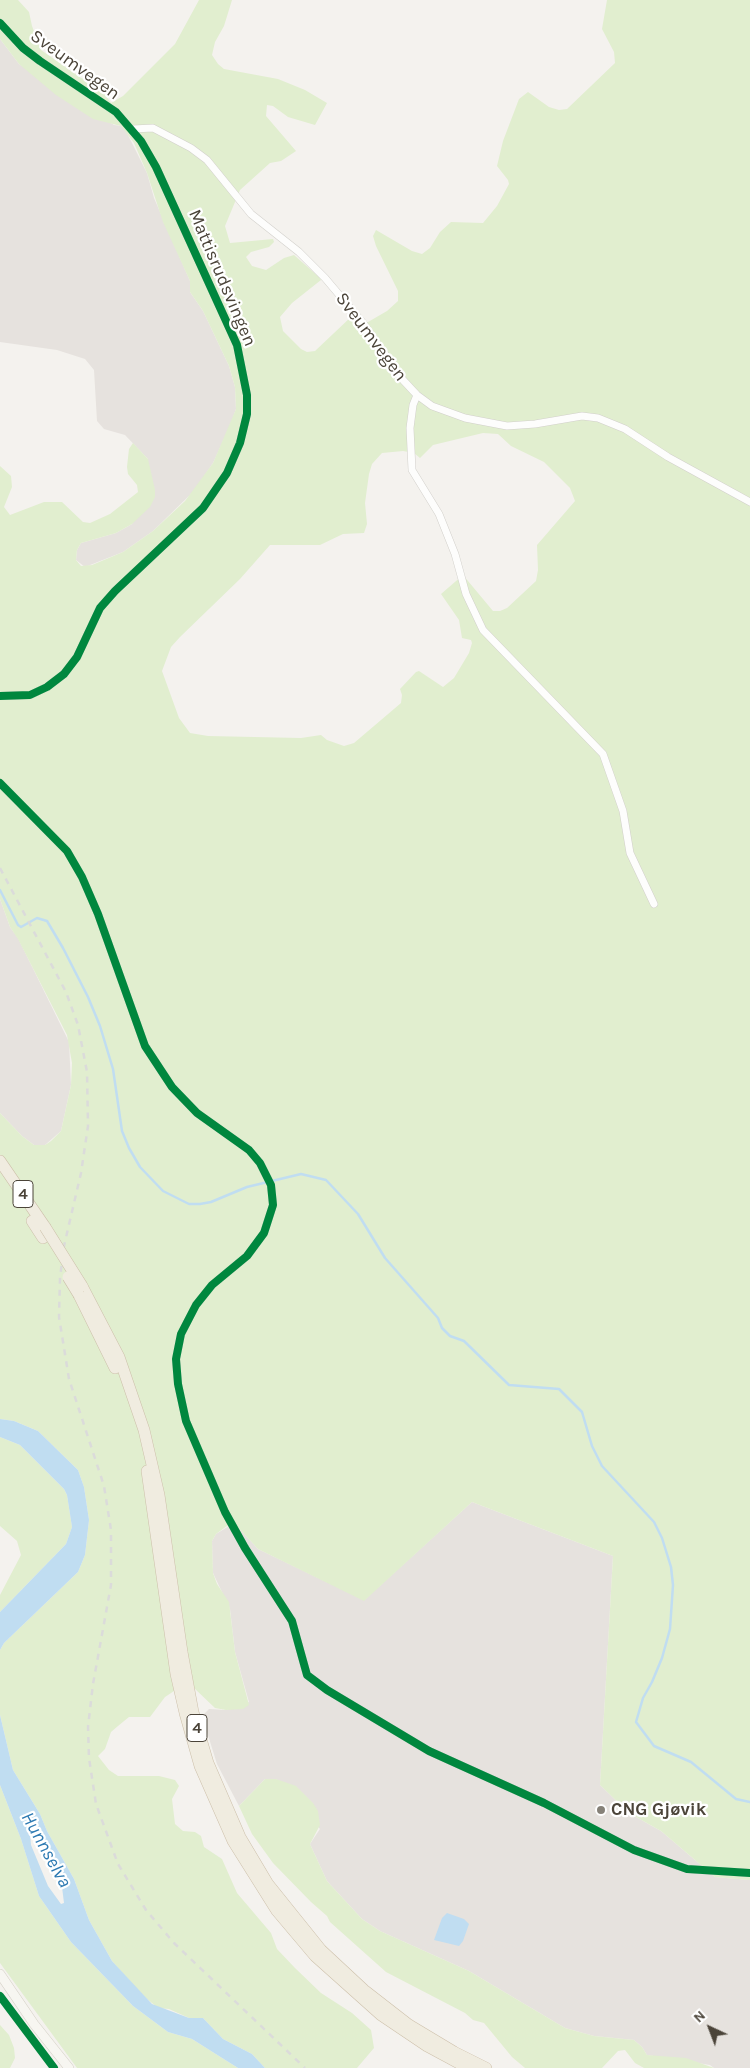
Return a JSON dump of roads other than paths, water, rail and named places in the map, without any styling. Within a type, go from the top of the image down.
[{"type":"highway","name":"4","points":[[0,1161],[81,1290],[119,1357],[144,1430],[159,1495],[182,1652],[193,1712],[208,1763],[240,1837],[279,1898],[321,1950],[335,1964],[364,1990],[409,2025],[454,2052],[486,2068]]},
{"type":"highway","name":"4","points":[[0,1174],[44,1233]]},
{"type":"highway","name":"4","points":[[81,1290],[114,1365],[145,1462],[175,1665],[185,1713],[200,1766],[233,1841],[277,1911],[315,1956],[381,2015],[426,2046],[468,2068]]},
{"type":"main road","points":[[0,1974],[34,2024],[69,2068]]},
{"type":"street","name":"Sveumvegen","points":[[0,23],[23,48],[116,112],[133,130],[153,128],[190,148],[207,160],[250,214],[305,257],[325,278],[362,323],[403,380],[417,395],[440,410],[495,424],[536,424],[582,416],[606,420],[750,502]]},
{"type":"street","name":"Mattisrudsvingen","points":[[0,696],[30,695],[47,687],[64,674],[77,657],[100,608],[115,591],[203,508],[227,473],[240,443],[247,414],[248,395],[237,345],[156,167],[133,130]]},
{"type":"street","points":[[417,395],[413,405],[410,428],[412,470],[439,514],[455,554],[466,594],[483,630],[604,754],[623,811],[630,853],[654,904]]},
{"type":"street","points":[[0,783],[54,835],[67,851],[82,878],[98,914],[145,1046],[172,1087],[197,1112],[249,1150],[260,1163],[271,1185],[272,1206],[264,1233],[247,1256],[212,1285],[196,1305],[181,1334],[176,1358],[178,1384],[186,1421],[225,1512],[245,1548],[292,1621],[308,1675],[327,1690],[428,1751],[544,1804],[634,1850],[686,1869],[750,1873]]},
{"type":"water","points":[[0,1419],[14,1421],[38,1431],[78,1470],[84,1487],[89,1520],[85,1555],[78,1572],[4,1643],[0,1650],[0,1612],[66,1544],[72,1527],[67,1495],[64,1489],[20,1445],[0,1437]]},
{"type":"water","name":"Hunnselva","points":[[0,1715],[13,1770],[40,1814],[47,1831],[74,1879],[89,1920],[112,1961],[152,2004],[189,2018],[203,2018],[223,2039],[252,2054],[265,2068],[238,2068],[192,2039],[168,2032],[133,2006],[71,1942],[39,1896],[21,1839],[0,1785]],"holes":[[[30,1833],[62,1887],[64,1903],[61,1904],[48,1886],[31,1845]]]},
{"type":"water","points":[[447,1913],[464,1919],[469,1924],[463,1941],[459,1946],[434,1940],[442,1918]]},
{"type":"waterway","points":[[0,890],[18,925],[21,927],[37,918],[47,921],[63,948],[88,997],[100,1026],[113,1069],[122,1131],[140,1167],[163,1191],[189,1204],[200,1204],[211,1202],[247,1187],[301,1174],[326,1180],[358,1214],[385,1258],[438,1318],[442,1328],[450,1336],[464,1341],[509,1385],[559,1389],[582,1412],[592,1446],[602,1466],[654,1522],[662,1538],[671,1567],[673,1585],[670,1629],[662,1658],[643,1698],[636,1722],[654,1746],[691,1762],[736,1799],[750,1802]]},
{"type":"railway","points":[[0,868],[66,992],[78,1025],[87,1072],[88,1126],[81,1173],[64,1246],[60,1278],[59,1317],[69,1379],[104,1486],[111,1530],[111,1585],[93,1684],[88,1727],[89,1758],[96,1804],[118,1864],[146,1910],[174,1943],[305,2068]]},
{"type":"place","name":"CNG Gjøvik","points":[[601,1810]]}]
